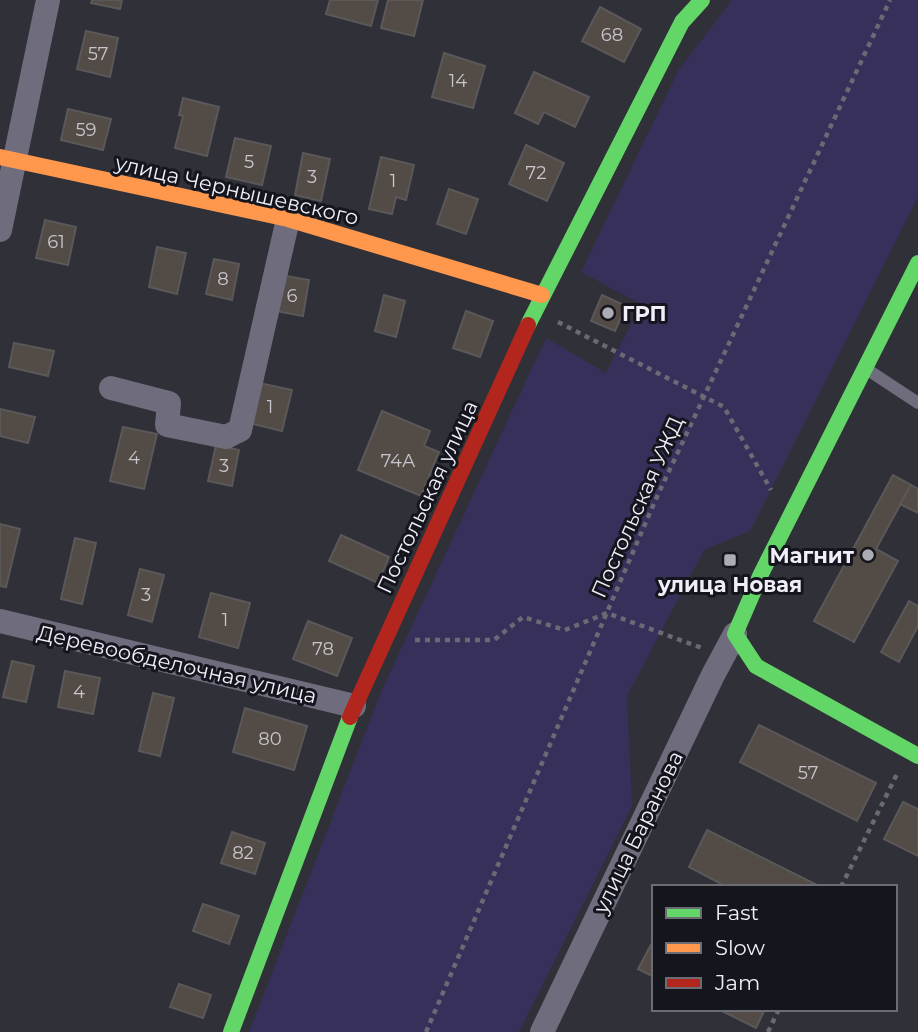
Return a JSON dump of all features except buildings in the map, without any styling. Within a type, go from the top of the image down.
[{"type":"street","points":[[0,230],[8,159],[48,0]]},
{"type":"street","name":"Постольская улица","points":[[231,1032],[354,706],[384,640],[542,295],[682,22],[702,0]]},
{"type":"street","name":"улица Чернышевского","points":[[8,159],[288,219],[542,295]]},
{"type":"street","points":[[111,388],[169,403],[167,425],[226,437],[240,430],[288,219]]},
{"type":"street","points":[[913,754],[756,666],[735,634],[761,574],[918,263]]},
{"type":"street","name":"Деревообделочная улица","points":[[0,621],[354,706]]},
{"type":"street","name":"улица Баранова","points":[[542,1032],[735,634]]},
{"type":"lane","points":[[865,368],[918,403]]},
{"type":"path","name":"Постольская УЖД","points":[[426,1032],[655,500],[890,0]]},
{"type":"path","points":[[542,295],[557,321],[723,407],[771,491]]},
{"type":"path","points":[[384,640],[494,640],[523,617],[565,630],[607,613],[703,648]]},
{"type":"path","points":[[842,885],[913,754]]},
{"type":"path","points":[[768,1032],[778,1011]]},
{"type":"shaded area","points":[[732,0],[918,0],[918,197],[750,531],[704,550],[627,696],[632,806],[519,1032],[249,1032],[381,692],[546,338],[606,373],[641,304],[581,272],[678,71]]},
{"type":"traffic: fast","points":[[528,325],[682,22],[702,0]]},
{"type":"traffic: fast","points":[[918,263],[761,574],[735,634],[756,666],[918,756]]},
{"type":"traffic: fast","points":[[231,1032],[350,717]]},
{"type":"traffic: slow","points":[[0,157],[288,219],[542,295]]},
{"type":"traffic: jam","points":[[350,717],[528,325]]},
{"type":"place","name":"ГРП","points":[[608,313]]},
{"type":"place","name":"Магнит","points":[[868,555]]},
{"type":"place","name":"улица Новая","points":[[730,560]]}]
